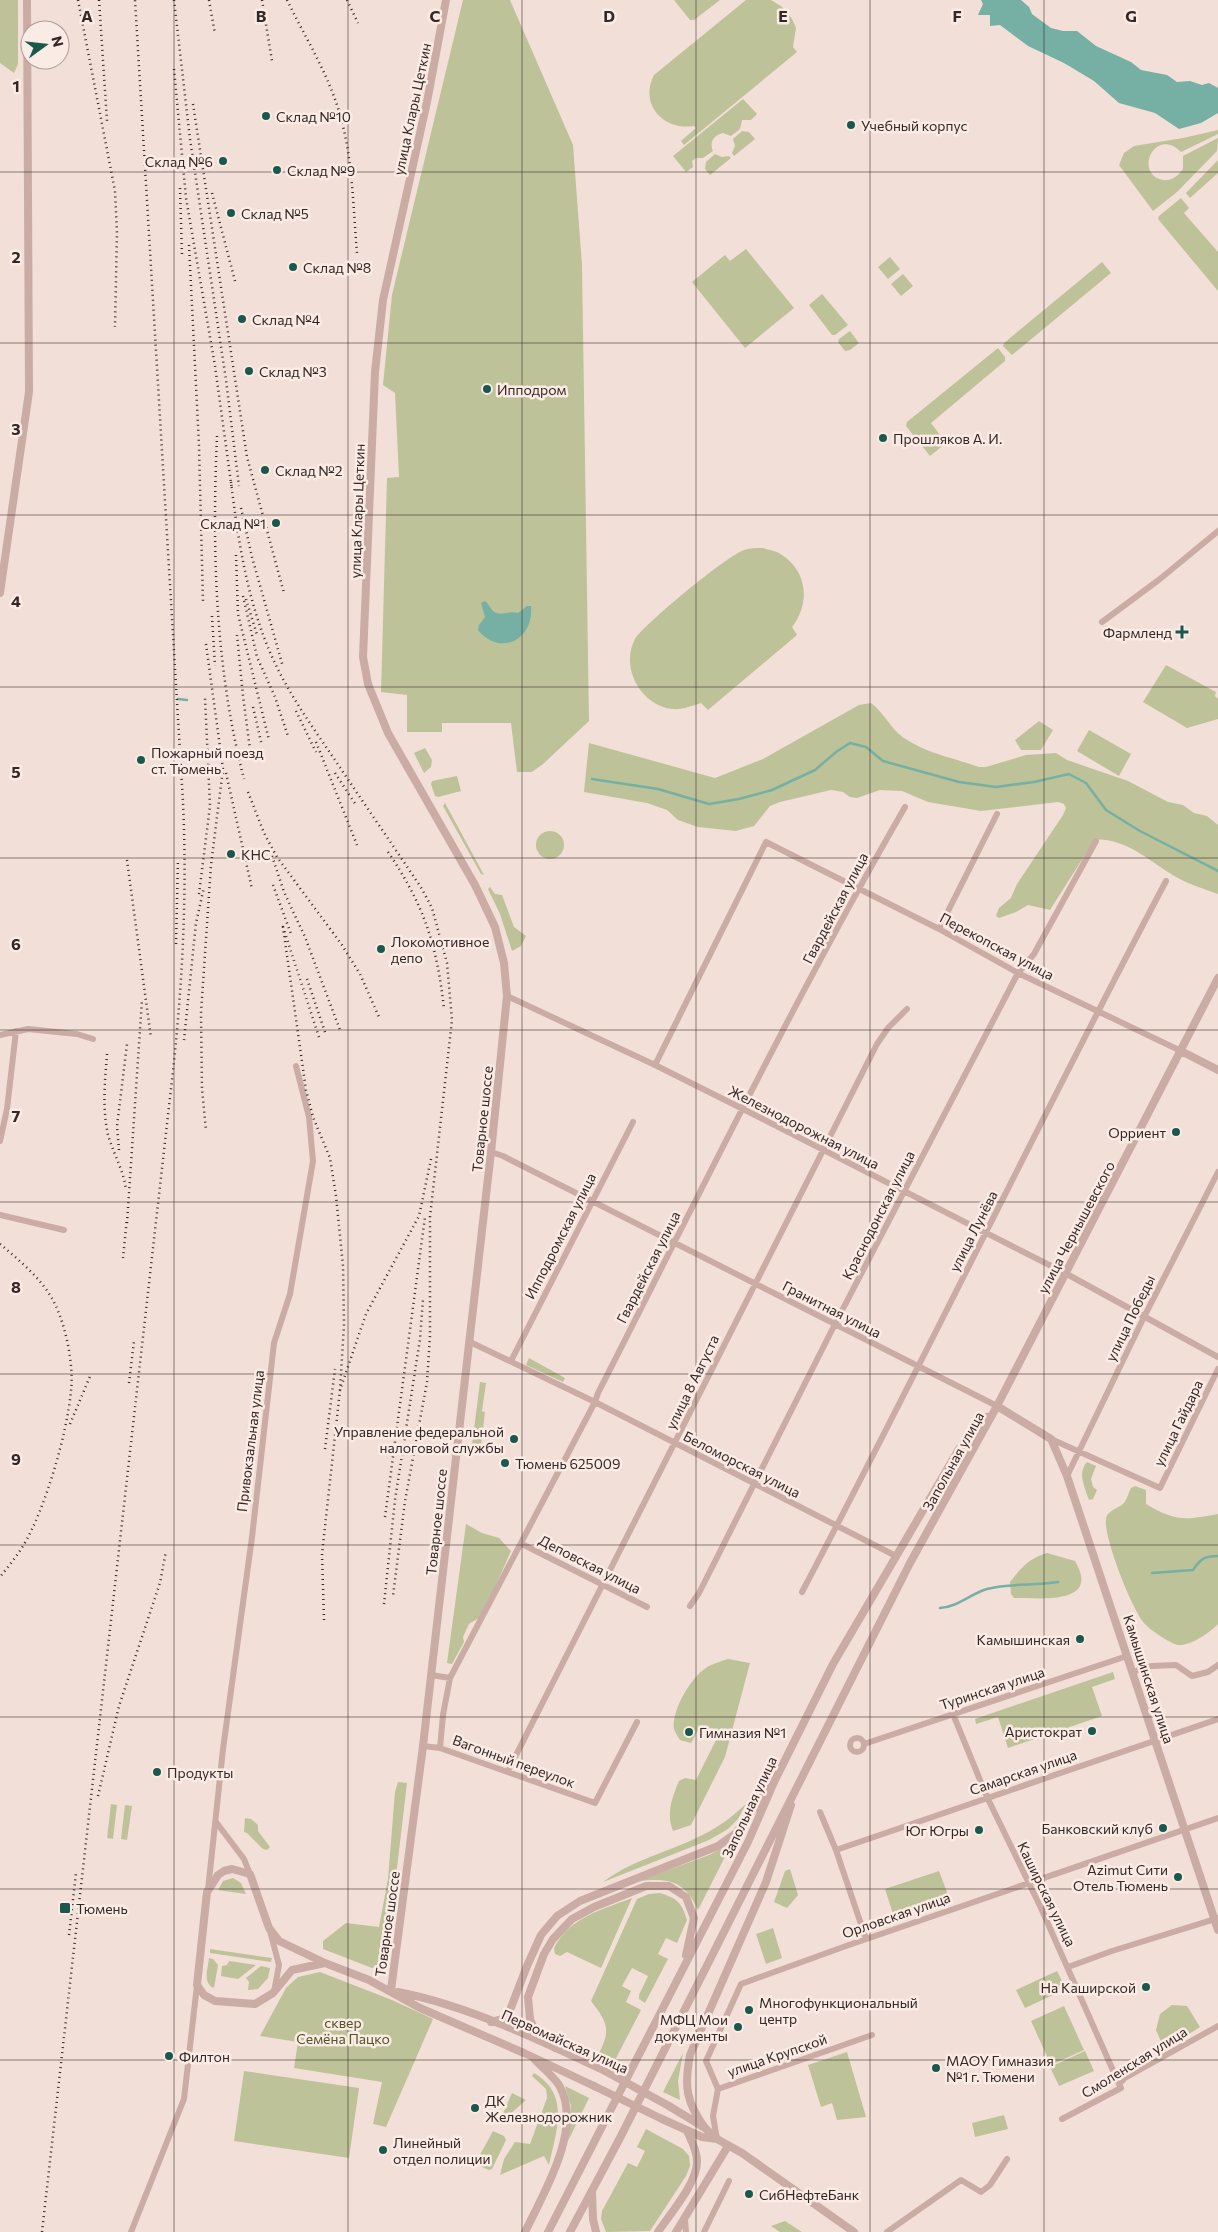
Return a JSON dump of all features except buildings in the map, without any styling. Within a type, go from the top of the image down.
[{"type":"street","points":[[0,593],[29,392],[26,0]]},
{"type":"street","name":"улица Клары Цеткин","points":[[446,0],[427,102],[383,300],[375,372],[363,657],[368,684],[388,733],[475,885],[496,927],[504,963],[507,996]]},
{"type":"street","points":[[1102,622],[1160,579],[1218,531]]},
{"type":"street","name":"Гвардейская улица","points":[[440,1748],[443,1715],[450,1678],[522,1544],[743,1109],[858,889],[905,807]]},
{"type":"street","points":[[939,929],[997,814]]},
{"type":"street","name":"Краснодонская улица","points":[[690,1606],[699,1593],[835,1324],[1018,973],[1034,954],[1096,841]]},
{"type":"street","name":"Перекопская улица","points":[[655,1065],[766,842],[939,929],[1018,973],[1218,1070]]},
{"type":"street","name":"улица Лунёва","points":[[802,1592],[987,1233],[1097,1011],[1166,881]]},
{"type":"street","name":"улица Чернышевского","points":[[997,1406],[1182,1051],[1218,978]]},
{"type":"street","name":"Железнодорожная улица","points":[[507,996],[655,1065],[743,1109],[1065,1273],[1218,1356]]},
{"type":"street","name":"Товарное шоссе","points":[[391,1990],[423,1746],[470,1342],[507,996]]},
{"type":"street","name":"улица 8 Августа","points":[[508,1771],[676,1444],[754,1285],[877,1044],[888,1028],[906,1009]]},
{"type":"street","points":[[0,1035],[28,1029],[77,1034],[93,1039]]},
{"type":"street","points":[[0,1141],[16,1031]]},
{"type":"street","name":"Привокзальная улица","points":[[197,1985],[221,1765],[252,1537],[274,1343],[290,1294],[313,1161],[309,1117],[296,1066]]},
{"type":"street","name":"Ипподромская улица","points":[[511,1361],[633,1122]]},
{"type":"street","name":"Гранитная улица","points":[[491,1152],[592,1201],[754,1285],[997,1406],[1051,1438],[1160,1488]]},
{"type":"street","name":"улица Победы","points":[[1068,1476],[1144,1317],[1218,1172]]},
{"type":"street","points":[[0,1215],[64,1230]]},
{"type":"street","name":"Беломорская улица","points":[[470,1342],[595,1402],[896,1556]]},
{"type":"street","name":"улица Гайдара","points":[[1160,1488],[1218,1369]]},
{"type":"street","name":"Запольная улица","points":[[548,2232],[748,1842],[775,1780],[833,1664],[960,1449],[997,1406]]},
{"type":"street","name":"Запольная улица","points":[[570,2232],[621,2136],[910,1563],[997,1406]]},
{"type":"street","name":"Камышинская улица","points":[[1051,1438],[1068,1476],[1216,1919],[1218,1930]]},
{"type":"street","name":"Деповская улица","points":[[522,1544],[647,1607]]},
{"type":"street","name":"Туринская улица","points":[[864,1744],[1127,1656]]},
{"type":"street","points":[[1132,1672],[1151,1666],[1176,1665],[1192,1676],[1208,1672],[1218,1665]]},
{"type":"street","points":[[431,1675],[450,1678]]},
{"type":"street","name":"Каширская улица","points":[[953,1714],[987,1797],[1068,1968],[1119,2084]]},
{"type":"street","name":"Самарская улица","points":[[836,1850],[1218,1718]]},
{"type":"street","name":"Вагонный переулок","points":[[423,1746],[440,1748],[595,1803],[637,1722]]},
{"type":"street","points":[[491,2022],[503,2019],[510,2010],[541,1935],[556,1916],[580,1900],[718,1846],[736,1833],[775,1780]]},
{"type":"street","points":[[705,2128],[691,2106],[686,2078],[690,2055],[766,1882],[784,1832],[796,1789]]},
{"type":"street","points":[[820,1812],[836,1850],[866,1939]]},
{"type":"street","name":"Орловская улица","points":[[718,2089],[706,2061],[741,1984],[1218,1818]]},
{"type":"street","points":[[216,1822],[244,1859],[269,1928],[279,1965],[273,1993]]},
{"type":"street","name":"Привокзальная улица","points":[[208,1892],[218,1875],[224,1871],[232,1869],[250,1874]]},
{"type":"street","points":[[555,2048],[535,2031],[530,2019],[528,1997],[544,1954],[553,1939],[572,1919],[594,1907],[646,1886],[670,1886],[686,1897],[694,1918],[685,1963]]},
{"type":"street","points":[[1068,1968],[1112,1951],[1216,1919]]},
{"type":"street","points":[[269,1928],[279,1941],[325,1963]]},
{"type":"street","points":[[197,1985],[204,1995],[215,2000],[245,2005],[255,2004],[273,1993],[292,1970],[306,1965],[325,1963]]},
{"type":"street","name":"Первомайская улица","points":[[325,1963],[391,1990],[426,2011],[532,2056],[687,2131],[717,2140],[742,2153],[854,2232]]},
{"type":"street","points":[[131,2232],[184,2099],[197,1985]]},
{"type":"street","name":"Первомайская улица","points":[[391,1990],[427,1997],[555,2048],[605,2071],[705,2128],[717,2140]]},
{"type":"street","name":"Смоленская улица","points":[[1062,2119],[1121,2088],[1119,2084],[1125,2078],[1218,2026]]},
{"type":"street","name":"улица Крупской","points":[[718,2089],[872,2035]]},
{"type":"street","points":[[525,2232],[557,2165],[566,2118],[565,2103],[559,2085],[532,2056]]},
{"type":"street","points":[[717,2140],[714,2116],[718,2089]]},
{"type":"street","points":[[658,2232],[694,2178],[697,2163],[696,2153],[687,2131]]},
{"type":"street","points":[[676,2232],[728,2146]]},
{"type":"street","points":[[887,2232],[961,2180],[981,2192],[990,2185],[1007,2159]]},
{"type":"street","points":[[704,2232],[729,2181]]},
{"type":"street","points":[[592,2190],[593,2219],[596,2232]]},
{"type":"street","points":[[685,2220],[686,2232]]},
{"type":"green space","points":[[0,0],[18,0],[18,64],[14,73],[0,63]]},
{"type":"green space","name":"Ипподром","points":[[463,0],[510,0],[573,145],[582,265],[589,721],[532,772],[517,772],[511,723],[442,723],[442,732],[407,732],[407,695],[381,692],[387,478],[399,477],[395,393],[383,385],[392,295]]},
{"type":"green space","points":[[674,0],[720,0],[694,20],[690,20]]},
{"type":"green space","points":[[746,0],[771,0],[781,6],[792,19],[796,28],[793,47],[797,52],[684,145],[681,141],[696,128],[694,126],[673,124],[664,120],[657,113],[652,105],[650,96],[650,86],[654,75]]},
{"type":"green space","points":[[743,99],[757,114],[751,120],[742,120],[740,129],[731,136],[723,133],[715,137],[712,142],[713,151],[703,158],[696,158],[692,161],[693,167],[686,172],[673,156]]},
{"type":"green space","points":[[1218,130],[1218,134],[1181,152],[1172,145],[1163,145],[1156,148],[1151,154],[1149,162],[1154,176],[1163,180],[1169,180],[1177,176],[1183,169],[1183,156],[1218,138],[1217,151],[1177,192],[1153,211],[1119,165],[1124,153],[1134,146]]},
{"type":"green space","points":[[742,131],[749,132],[755,139],[734,156],[732,153],[735,146],[733,139]]},
{"type":"green space","points":[[715,154],[731,158],[710,175],[705,169],[706,162]]},
{"type":"green space","points":[[1218,160],[1218,173],[1190,198],[1186,193]]},
{"type":"green space","points":[[1181,198],[1189,208],[1184,213],[1218,252],[1218,291],[1158,219],[1159,216]]},
{"type":"green space","points":[[746,249],[794,308],[745,348],[692,282],[725,255],[730,261]]},
{"type":"green space","points":[[890,257],[900,269],[888,279],[878,267]]},
{"type":"green space","points":[[1102,262],[1111,273],[1012,355],[1003,346],[1004,343]]},
{"type":"green space","points":[[903,274],[913,286],[901,296],[891,284]]},
{"type":"green space","points":[[822,294],[848,325],[835,335],[832,335],[809,305]]},
{"type":"green space","points":[[850,331],[859,343],[850,350],[845,351],[838,342],[839,339]]},
{"type":"green space","points":[[998,348],[1005,357],[1005,361],[931,423],[946,443],[930,456],[906,426],[907,422]]},
{"type":"green space","points":[[763,548],[782,555],[791,562],[801,579],[804,599],[798,618],[792,627],[797,635],[708,710],[701,703],[672,709],[661,706],[651,700],[642,692],[632,672],[631,650],[635,639],[654,619],[721,564],[744,550]]},
{"type":"green space","points":[[1166,665],[1216,692],[1218,719],[1187,728],[1143,702]]},
{"type":"green space","points":[[871,703],[899,734],[907,740],[938,754],[979,767],[986,767],[1026,755],[1056,753],[1067,760],[1128,781],[1168,802],[1183,805],[1194,813],[1207,816],[1218,825],[1218,894],[1183,880],[1119,843],[1095,839],[1050,910],[1028,905],[999,918],[996,916],[999,908],[1011,898],[1017,884],[1063,815],[1066,808],[1064,804],[1058,802],[981,811],[928,802],[902,791],[880,790],[857,798],[850,797],[843,792],[831,790],[770,806],[754,826],[736,831],[698,827],[678,820],[667,810],[647,803],[584,792],[589,743],[715,778],[763,759],[859,705]]},
{"type":"green space","points":[[1039,721],[1053,730],[1041,750],[1021,750],[1015,740]]},
{"type":"green space","points":[[1089,730],[1131,754],[1119,776],[1077,751]]},
{"type":"green space","points":[[425,748],[432,760],[431,767],[424,773],[414,753]]},
{"type":"green space","points":[[457,776],[461,791],[438,797],[435,796],[431,784],[432,781]]},
{"type":"green space","points":[[445,803],[484,875],[481,874],[443,806]]},
{"type":"green space","points":[[550,831],[560,835],[564,845],[560,855],[550,859],[540,855],[536,845],[540,835]]},
{"type":"green space","points":[[490,887],[495,894],[502,895],[514,927],[526,936],[521,946],[512,951],[500,914],[488,889]]},
{"type":"green space","points":[[529,1358],[565,1378],[563,1382],[526,1365]]},
{"type":"green space","points":[[480,1382],[486,1383],[482,1411],[485,1412],[480,1454],[471,1453]]},
{"type":"green space","points":[[1087,1462],[1096,1466],[1091,1479],[1093,1487],[1097,1490],[1093,1499],[1089,1500],[1082,1476]]},
{"type":"green space","points":[[1135,1486],[1146,1490],[1146,1504],[1173,1517],[1197,1518],[1218,1514],[1218,1624],[1205,1635],[1183,1645],[1175,1644],[1162,1637],[1140,1618],[1120,1574],[1109,1541],[1106,1528],[1107,1516],[1125,1502],[1131,1488]]},
{"type":"green space","points":[[466,1524],[482,1533],[499,1538],[511,1551],[482,1616],[469,1624],[463,1637],[464,1642],[452,1664],[447,1663]]},
{"type":"green space","points":[[1047,1553],[1075,1561],[1081,1575],[1080,1585],[1074,1592],[1064,1596],[1052,1598],[1014,1598],[1011,1594],[1010,1582],[1026,1564]]},
{"type":"green space","points":[[728,1659],[750,1663],[725,1757],[691,1825],[673,1831],[670,1812],[679,1781],[685,1778],[696,1780],[717,1738],[717,1734],[713,1729],[701,1725],[691,1743],[680,1740],[674,1729],[676,1712],[684,1693],[696,1677],[709,1666]]},
{"type":"green space","points":[[1113,1672],[1115,1679],[1092,1687],[1102,1716],[1008,1748],[998,1717],[976,1724],[975,1719]]},
{"type":"green space","points":[[398,1782],[407,1783],[386,1961],[381,1966],[372,1968],[323,1949],[323,1941],[346,1923],[379,1927],[388,1879],[395,1792]]},
{"type":"green space","points":[[111,1804],[117,1805],[113,1839],[107,1838]]},
{"type":"green space","points":[[746,1804],[738,1819],[728,1829],[709,1840],[603,1882],[629,1866],[701,1836],[724,1823]]},
{"type":"green space","points":[[125,1805],[132,1806],[127,1840],[121,1839]]},
{"type":"green space","points":[[245,1818],[251,1819],[258,1825],[258,1831],[270,1847],[267,1850],[263,1849],[244,1832]]},
{"type":"green space","points":[[732,1843],[698,1910],[693,1900],[682,1887],[667,1881],[639,1881],[709,1855]]},
{"type":"green space","points":[[790,1869],[798,1895],[787,1908],[774,1902],[785,1871]]},
{"type":"green space","points":[[939,1871],[948,1895],[893,1914],[885,1889]]},
{"type":"green space","points":[[233,1878],[241,1883],[246,1894],[218,1890],[223,1881]]},
{"type":"green space","points":[[660,1893],[678,1902],[687,1920],[677,1943],[666,1938],[658,1954],[668,1959],[645,2003],[639,1999],[639,1995],[648,1976],[632,1968],[622,1986],[631,1991],[626,2002],[641,2010],[612,2066],[597,2057],[602,2048],[606,2028],[602,2016],[591,2001],[637,1899],[649,1894]]},
{"type":"green space","points":[[632,1898],[601,1968],[567,1952],[560,1956],[555,1954],[554,1948],[561,1937],[578,1922],[598,1911]]},
{"type":"green space","points":[[773,1928],[782,1958],[766,1964],[756,1934]]},
{"type":"green space","points":[[210,1949],[272,1958],[271,1962],[210,1953]]},
{"type":"green space","points":[[209,1958],[213,1959],[218,1965],[214,1988],[210,1986],[207,1979]]},
{"type":"green space","points":[[229,1961],[256,1965],[238,1979],[221,1976],[222,1966],[227,1965]]},
{"type":"green space","points":[[261,1966],[270,1968],[268,1978],[258,1989],[248,1990],[249,1982],[246,1978]]},
{"type":"green space","points":[[1057,1971],[1066,1989],[1025,2008],[1016,1990]]},
{"type":"green space","name":"сквер Семёна Пацко","points":[[320,1972],[392,2000],[433,2019],[386,2127],[373,2124],[382,2082],[294,2068],[298,2042],[260,2036],[286,1988],[298,1977]]},
{"type":"green space","points":[[1172,2005],[1187,2006],[1200,2027],[1172,2045],[1162,2044],[1156,2030],[1160,2014]]},
{"type":"green space","points":[[1064,2006],[1084,2050],[1051,2065],[1031,2021]]},
{"type":"green space","points":[[1085,2051],[1094,2071],[1059,2086],[1050,2067]]},
{"type":"green space","points":[[847,2052],[866,2117],[837,2120],[832,2103],[821,2107],[808,2065]]},
{"type":"green space","points":[[683,2053],[678,2081],[680,2100],[663,2092]]},
{"type":"green space","points":[[244,2071],[359,2088],[349,2158],[234,2141]]},
{"type":"green space","points":[[534,2073],[546,2082],[553,2092],[557,2103],[557,2127],[549,2165],[544,2156],[500,2175],[504,2159],[515,2142],[530,2144],[547,2098],[546,2089],[532,2076]]},
{"type":"green space","points":[[565,2086],[589,2098],[568,2141],[571,2106]]},
{"type":"green space","points":[[512,2093],[526,2100],[498,2125]]},
{"type":"green space","points":[[1004,2115],[1008,2129],[975,2137],[972,2123]]},
{"type":"green space","points":[[646,2129],[683,2149],[689,2156],[690,2166],[686,2176],[650,2231],[606,2232],[601,2219],[602,2211],[628,2163],[637,2167],[645,2151],[637,2147]]},
{"type":"green space","points":[[493,2131],[504,2136],[506,2140],[492,2169],[489,2170],[475,2164]]},
{"type":"green space","points":[[785,2221],[802,2232],[780,2232],[771,2226]]},
{"type":"water","points":[[981,0],[1021,0],[1029,7],[1032,14],[1051,28],[1063,31],[1077,31],[1096,46],[1131,62],[1141,70],[1167,75],[1177,82],[1190,81],[1202,85],[1209,83],[1218,88],[1218,113],[1201,123],[1179,129],[1155,113],[1119,103],[1094,81],[1064,63],[1028,46],[1000,25],[990,26],[990,15],[978,15],[983,4]]},
{"type":"water","points":[[485,601],[496,613],[518,613],[527,606],[531,606],[527,628],[521,636],[514,641],[496,642],[487,638],[478,630],[485,617],[481,603]]},
{"type":"waterway","points":[[178,699],[187,700]]},
{"type":"waterway","points":[[592,779],[658,789],[709,804],[739,799],[772,790],[815,770],[850,743],[866,747],[883,761],[959,782],[996,787],[1034,782],[1069,774],[1086,783],[1106,810],[1140,831],[1218,871]]},
{"type":"waterway","points":[[1152,1573],[1193,1570],[1203,1559],[1218,1556]]},
{"type":"waterway","points":[[940,1608],[958,1603],[987,1589],[1058,1582]]},
{"type":"railway","points":[[78,0],[115,191],[117,233],[115,327]]},
{"type":"railway","points":[[99,0],[107,121]]},
{"type":"railway","points":[[42,2232],[174,1062],[183,932],[185,867],[183,802],[135,0]]},
{"type":"railway","points":[[174,0],[190,139],[226,380],[239,486]]},
{"type":"railway","points":[[209,0],[215,34]]},
{"type":"railway","points":[[262,0],[272,61]]},
{"type":"railway","points":[[287,0],[330,85],[340,115],[348,149],[357,253]]},
{"type":"railway","points":[[347,0],[358,23]]},
{"type":"railway","points":[[174,69],[186,198],[215,366],[232,490]]},
{"type":"railway","points":[[193,104],[247,457],[284,593]]},
{"type":"railway","points":[[180,188],[182,256]]},
{"type":"railway","points":[[212,193],[235,281]]},
{"type":"railway","points":[[189,245],[199,446],[203,602]]},
{"type":"railway","points":[[217,436],[215,522],[221,652],[234,737],[244,779]]},
{"type":"railway","points":[[231,482],[248,585],[260,625],[274,661],[308,721],[422,889],[432,908],[447,963],[452,1020],[430,1217],[430,1336],[427,1382],[405,1501],[393,1596]]},
{"type":"railway","points":[[241,508],[252,557],[283,667]]},
{"type":"railway","points":[[236,555],[238,614],[269,740]]},
{"type":"railway","points":[[243,596],[257,657],[275,697],[288,736]]},
{"type":"railway","points":[[246,599],[257,635]]},
{"type":"railway","points":[[212,616],[215,666]]},
{"type":"railway","points":[[237,635],[250,749]]},
{"type":"railway","points":[[206,644],[223,769],[211,865],[201,1013],[202,1089],[206,1130]]},
{"type":"railway","points":[[199,894],[210,806],[205,698]]},
{"type":"railway","points":[[253,707],[262,746]]},
{"type":"railway","points":[[296,711],[316,752]]},
{"type":"railway","points":[[316,742],[357,845]]},
{"type":"railway","points":[[226,773],[252,889]]},
{"type":"railway","points":[[335,773],[356,805]]},
{"type":"railway","points":[[248,792],[264,833],[277,857],[342,945],[360,974],[379,1017]]},
{"type":"railway","points":[[388,852],[411,890],[427,926],[433,945],[444,1009]]},
{"type":"railway","points":[[272,856],[284,892],[305,937],[340,1030]]},
{"type":"railway","points":[[176,944],[178,859]]},
{"type":"railway","points":[[127,860],[151,1038]]},
{"type":"railway","points":[[273,885],[291,934]]},
{"type":"railway","points":[[184,1040],[196,923],[204,887]]},
{"type":"railway","points":[[319,1037],[283,927],[306,1090],[313,1117],[330,1158],[336,1196],[343,1266],[344,1325],[340,1390]]},
{"type":"railway","points":[[307,979],[326,1035]]},
{"type":"railway","points":[[127,1223],[142,1000]]},
{"type":"railway","points":[[119,1150],[117,1126],[127,1044]]},
{"type":"railway","points":[[107,1054],[104,1094],[106,1125],[126,1190]]},
{"type":"railway","points":[[324,1620],[322,1554],[340,1390],[366,1314],[419,1216],[431,1159]]},
{"type":"railway","points":[[385,1517],[425,1217]]},
{"type":"railway","points":[[123,1258],[127,1218]]},
{"type":"railway","points":[[0,1244],[37,1278],[54,1302],[62,1322],[68,1346],[72,1381],[65,1428],[47,1492],[23,1546],[0,1577]]},
{"type":"railway","points":[[384,1604],[395,1500],[420,1339],[423,1299]]},
{"type":"railway","points":[[129,1383],[134,1341]]},
{"type":"railway","points":[[325,1449],[335,1369]]},
{"type":"railway","points":[[70,1424],[91,1374]]},
{"type":"railway","points":[[98,1796],[119,1706],[160,1583],[166,1551]]},
{"type":"railway","points":[[69,1935],[76,1873]]},
{"type":"place","name":"Склад №10","points":[[266,116]]},
{"type":"place","name":"Учебный корпус","points":[[851,125]]},
{"type":"place","name":"Склад №6","points":[[223,161]]},
{"type":"place","name":"Склад №9","points":[[277,170]]},
{"type":"place","name":"Склад №5","points":[[231,213]]},
{"type":"place","name":"Склад №8","points":[[293,267]]},
{"type":"place","name":"Склад №4","points":[[242,319]]},
{"type":"place","name":"Склад №3","points":[[249,371]]},
{"type":"place","name":"Ипподром","points":[[487,389]]},
{"type":"place","name":"Прошляков А. И.","points":[[883,438]]},
{"type":"place","name":"Склад №2","points":[[265,470]]},
{"type":"place","name":"Склад №1","points":[[276,523]]},
{"type":"place","name":"Фармленд","points":[[1182,632]]},
{"type":"place","name":"Пожарный поезд ст. Тюмень","points":[[141,760]]},
{"type":"place","name":"КНС","points":[[231,854]]},
{"type":"place","name":"Локомотивное депо","points":[[381,949]]},
{"type":"place","name":"Орриент","points":[[1176,1132]]},
{"type":"place","name":"Управление федеральной налоговой службы","points":[[514,1439]]},
{"type":"place","name":"Тюмень 625009","points":[[505,1463]]},
{"type":"place","name":"Камышинская","points":[[1080,1639]]},
{"type":"place","name":"Аристократ","points":[[1092,1731]]},
{"type":"place","name":"Гимназия №1","points":[[689,1732]]},
{"type":"place","name":"Продукты","points":[[157,1772]]},
{"type":"place","name":"Банковский клуб","points":[[1163,1828]]},
{"type":"place","name":"Юг Югры","points":[[979,1830]]},
{"type":"place","name":"Azimut Сити Отель Тюмень","points":[[1178,1877]]},
{"type":"place","name":"Тюмень","points":[[65,1908]]},
{"type":"place","name":"На Каширской","points":[[1146,1987]]},
{"type":"place","name":"Многофункциональный центр","points":[[749,2010]]},
{"type":"place","name":"МФЦ Мои документы","points":[[738,2027]]},
{"type":"place","name":"Филтон","points":[[169,2056]]},
{"type":"place","name":"МАОУ Гимназия №1 г. Тюмени","points":[[936,2068]]},
{"type":"place","name":"ДК Железнодорожник","points":[[475,2108]]},
{"type":"place","name":"Линейный отдел полиции","points":[[383,2150]]},
{"type":"place","name":"СибНефтеБанк","points":[[749,2194]]}]
